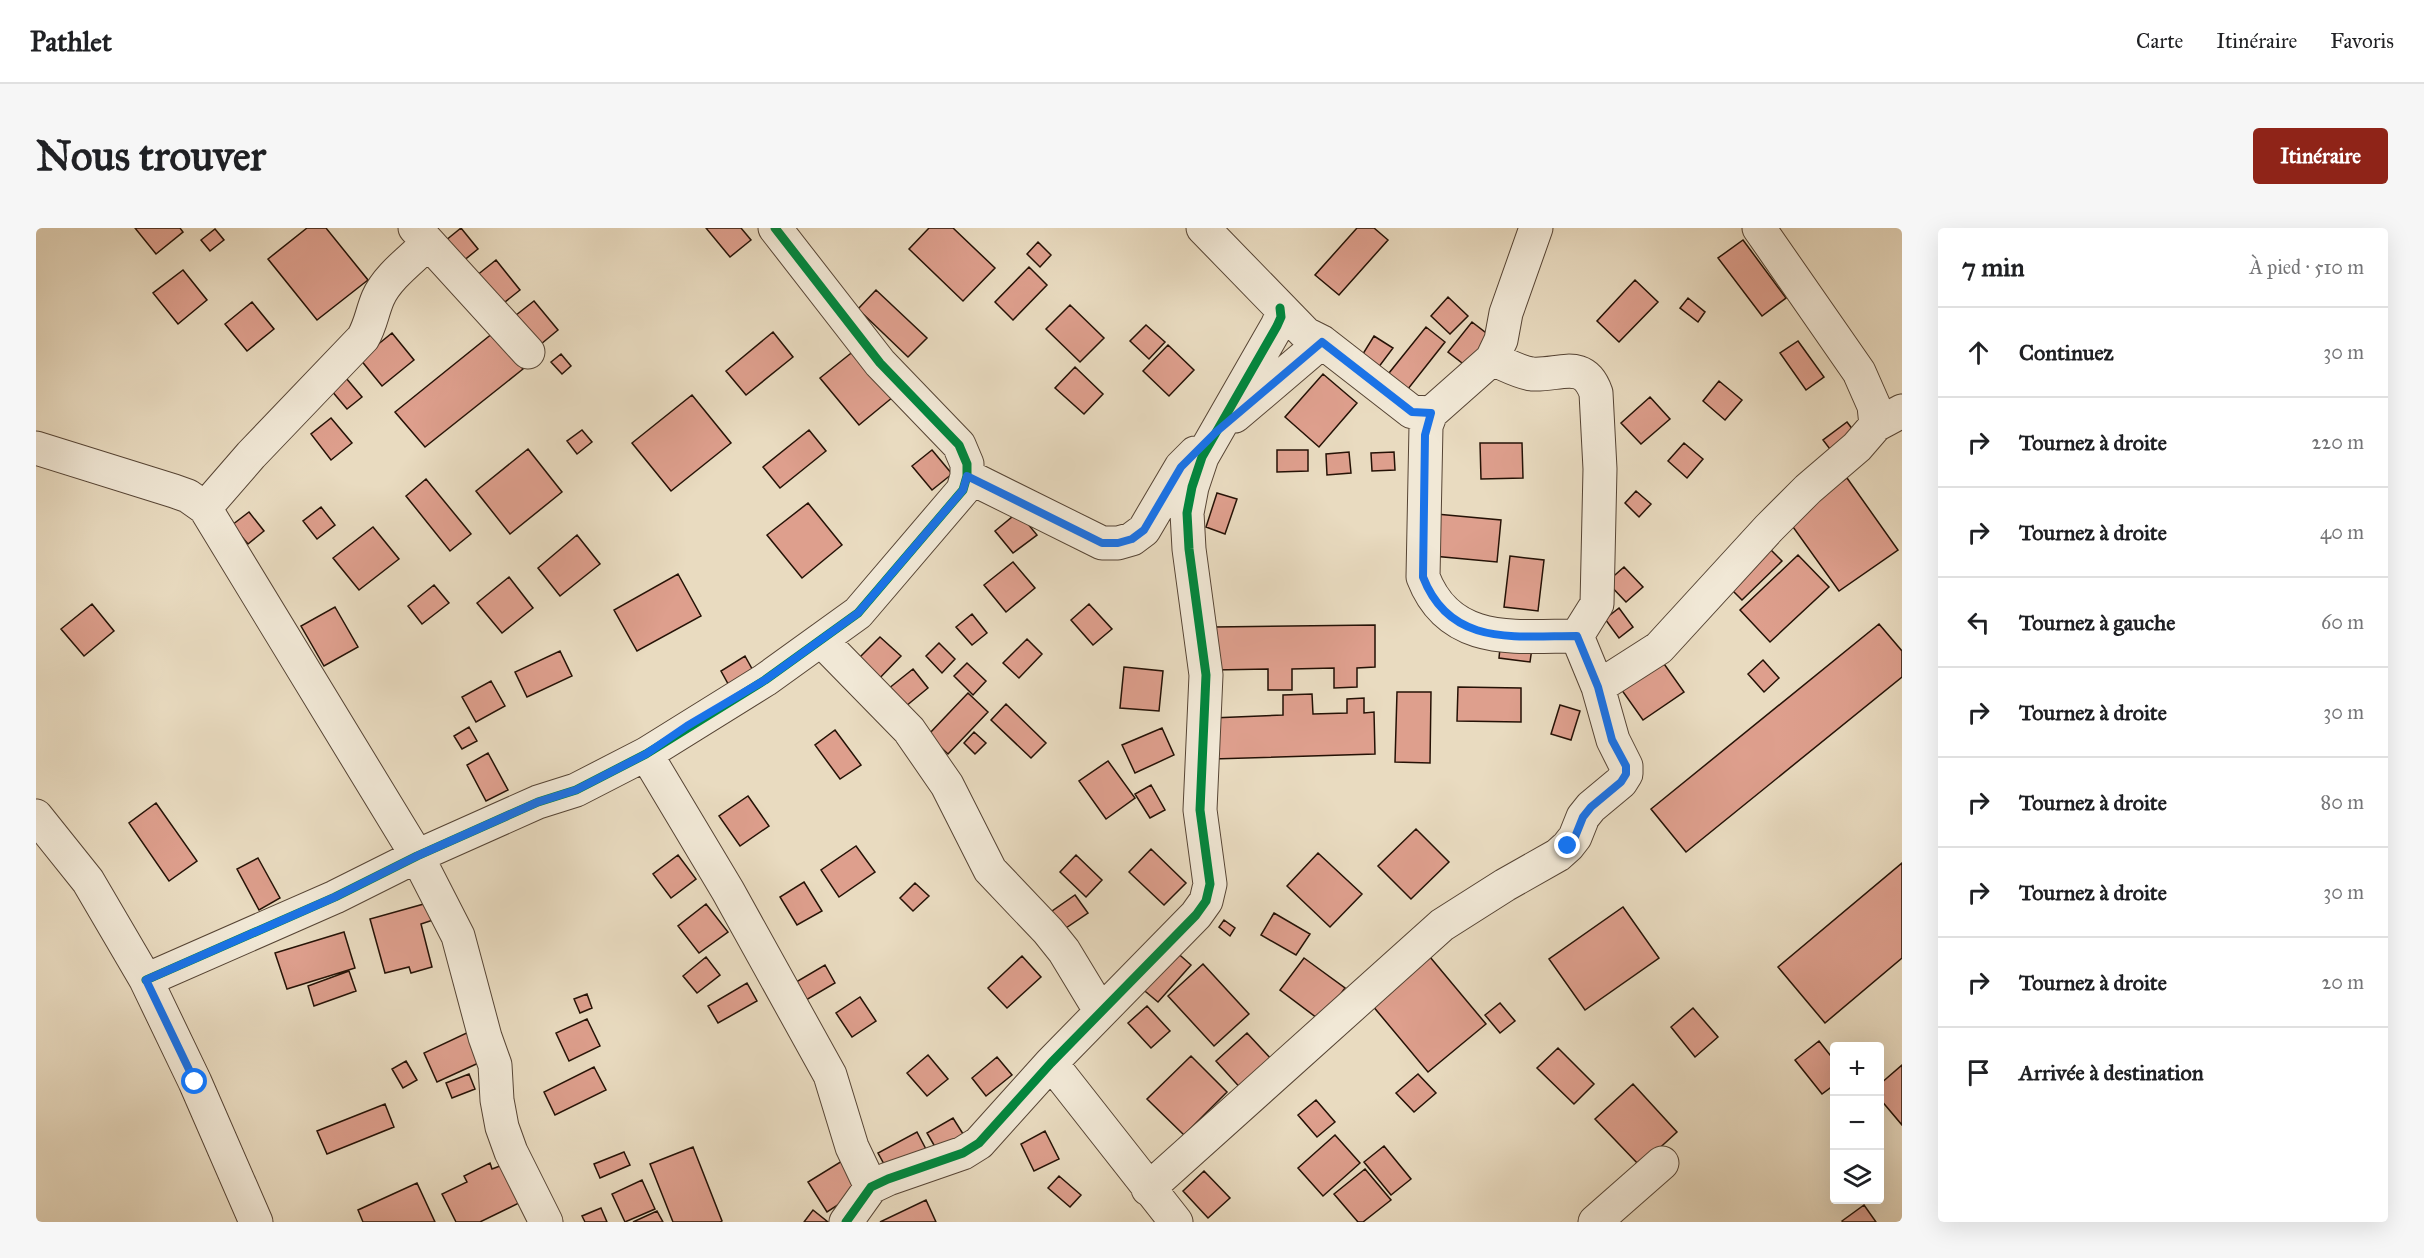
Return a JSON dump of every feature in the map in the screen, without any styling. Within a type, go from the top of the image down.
[{"type":"street","points":[[146,980],[335,897],[417,856],[538,802],[576,790],[646,754],[687,726],[765,680],[858,613],[963,490],[967,476],[967,464],[959,445],[880,363],[775,228]]},
{"type":"street","points":[[1203,228],[1306,334],[1322,342],[1412,412],[1431,413]]},
{"type":"street","points":[[1536,228],[1506,313],[1501,340],[1492,359],[1431,413],[1425,435],[1423,577],[1430,595],[1439,608],[1466,627],[1501,637],[1577,636]]},
{"type":"street","points":[[1598,687],[1659,648],[1808,489],[1889,418],[1874,406],[1859,372],[1759,228]]},
{"type":"street","points":[[205,508],[251,455],[363,338],[371,322],[378,298],[421,235],[528,352]]},
{"type":"street","points":[[846,1222],[871,1187],[963,1153],[979,1143],[1051,1063],[1196,915],[1206,902],[1210,884],[1200,810],[1206,675],[1189,549],[1187,513],[1192,487],[1202,457],[1277,326],[1281,317],[1280,308]]},
{"type":"street","points":[[967,476],[1102,543],[1118,543],[1132,539],[1144,530],[1181,467],[1216,432],[1322,342]]},
{"type":"street","points":[[1492,359],[1531,374],[1559,371],[1578,372],[1593,382],[1596,393],[1600,469],[1597,604],[1577,636]]},
{"type":"street","points":[[36,448],[174,491],[188,496],[205,508],[417,856],[458,936],[485,1037],[495,1065],[497,1100],[502,1126],[546,1222]]},
{"type":"street","points":[[1148,1189],[1442,925],[1558,855],[1575,837],[1583,817],[1591,807],[1621,782],[1626,774],[1626,766],[1612,740],[1598,687],[1577,636]]},
{"type":"street","points":[[821,640],[915,738],[947,785],[990,870],[1064,951],[1101,1012]]},
{"type":"street","points":[[646,754],[728,891],[830,1074],[852,1147],[871,1187]]},
{"type":"street","points":[[36,816],[88,881],[146,980],[195,1082],[256,1222]]},
{"type":"street","points":[[1051,1063],[1176,1222]]},
{"type":"street","points":[[1595,1222],[1662,1163]]},
{"type":"building","points":[[135,228],[180,228],[183,232],[156,254]]},
{"type":"building","points":[[307,228],[326,228],[368,280],[317,320],[268,259]]},
{"type":"building","points":[[461,228],[478,249],[457,266],[440,245]]},
{"type":"building","points":[[706,228],[741,228],[751,240],[730,257]]},
{"type":"building","points":[[929,228],[953,228],[995,268],[963,301],[909,249]]},
{"type":"building","points":[[1357,228],[1374,228],[1388,240],[1339,295],[1315,275]]},
{"type":"building","points":[[215,229],[224,240],[210,251],[201,240]]},
{"type":"building","points":[[1743,240],[1786,298],[1762,316],[1718,258]]},
{"type":"building","points":[[1038,242],[1051,255],[1040,267],[1027,254]]},
{"type":"building","points":[[496,260],[520,290],[495,310],[471,280]]},
{"type":"building","points":[[1029,267],[1047,285],[1013,320],[995,302]]},
{"type":"building","points":[[183,270],[207,300],[178,324],[153,293]]},
{"type":"building","points":[[1635,280],[1658,302],[1619,342],[1597,321]]},
{"type":"building","points":[[876,290],[927,338],[908,357],[858,309]]},
{"type":"building","points":[[1448,297],[1468,316],[1450,334],[1431,316]]},
{"type":"building","points":[[1688,298],[1705,312],[1698,322],[1680,308]]},
{"type":"building","points":[[534,301],[558,330],[535,349],[511,319]]},
{"type":"building","points":[[252,302],[274,329],[247,351],[225,324]]},
{"type":"building","points":[[1070,305],[1104,338],[1080,362],[1046,329]]},
{"type":"building","points":[[1472,322],[1490,336],[1466,366],[1448,352]]},
{"type":"building","points":[[1146,325],[1165,342],[1149,359],[1130,341]]},
{"type":"building","points":[[1426,327],[1445,342],[1404,394],[1385,378]]},
{"type":"building","points":[[773,332],[793,357],[746,395],[726,371]]},
{"type":"building","points":[[392,333],[414,360],[382,386],[360,359]]},
{"type":"building","points":[[493,333],[523,369],[425,447],[395,412]]},
{"type":"building","points":[[1374,336],[1393,348],[1378,368],[1361,357]]},
{"type":"building","points":[[1798,341],[1824,377],[1806,390],[1780,353]]},
{"type":"building","points":[[1168,345],[1194,370],[1169,396],[1143,371]]},
{"type":"building","points":[[855,350],[893,397],[859,425],[820,378]]},
{"type":"building","points":[[561,354],[571,366],[562,374],[551,362]]},
{"type":"building","points":[[1075,367],[1103,394],[1084,414],[1055,388]]},
{"type":"building","points":[[1323,374],[1357,403],[1319,447],[1285,417]]},
{"type":"building","points":[[346,378],[362,397],[347,409],[331,390]]},
{"type":"building","points":[[1719,381],[1742,400],[1725,420],[1703,401]]},
{"type":"building","points":[[692,395],[731,443],[671,491],[632,443]]},
{"type":"building","points":[[1650,397],[1670,419],[1641,444],[1621,423]]},
{"type":"building","points":[[331,418],[352,443],[331,460],[311,434]]},
{"type":"building","points":[[1847,422],[1860,439],[1836,457],[1823,440]]},
{"type":"building","points":[[582,430],[592,442],[577,454],[567,441]]},
{"type":"building","points":[[809,430],[826,451],[780,488],[763,467]]},
{"type":"building","points":[[1480,443],[1522,443],[1523,478],[1481,479]]},
{"type":"building","points":[[1684,443],[1703,459],[1687,478],[1668,461]]},
{"type":"building","points":[[528,449],[562,492],[510,534],[476,491]]},
{"type":"building","points":[[932,450],[952,474],[932,490],[912,466]]},
{"type":"building","points":[[1277,450],[1308,450],[1308,471],[1277,472]]},
{"type":"building","points":[[1349,452],[1351,473],[1327,475],[1326,454]]},
{"type":"building","points":[[1394,452],[1395,470],[1372,471],[1371,453]]},
{"type":"building","points":[[1847,478],[1898,550],[1839,591],[1788,520]]},
{"type":"building","points":[[426,479],[471,534],[450,551],[406,496]]},
{"type":"building","points":[[1636,491],[1651,504],[1639,517],[1625,503]]},
{"type":"building","points":[[1217,493],[1237,499],[1225,534],[1206,527]]},
{"type":"building","points":[[808,503],[842,545],[802,578],[767,535]]},
{"type":"building","points":[[321,507],[335,525],[317,539],[303,521]]},
{"type":"building","points":[[249,512],[264,531],[248,544],[232,525]]},
{"type":"building","points":[[1018,512],[1037,535],[1013,553],[995,531]]},
{"type":"building","points":[[1436,514],[1501,520],[1497,562],[1433,556]]},
{"type":"building","points":[[373,527],[399,559],[359,590],[333,558]]},
{"type":"building","points":[[577,535],[600,564],[560,596],[538,568]]},
{"type":"building","points":[[1765,544],[1782,561],[1742,600],[1725,583]]},
{"type":"building","points":[[1798,555],[1829,587],[1770,642],[1740,610]]},
{"type":"building","points":[[1510,556],[1544,560],[1538,611],[1504,607]]},
{"type":"building","points":[[1013,562],[1035,588],[1006,612],[984,585]]},
{"type":"building","points":[[1624,567],[1643,587],[1626,602],[1607,582]]},
{"type":"building","points":[[678,574],[701,616],[637,651],[614,610]]},
{"type":"building","points":[[509,577],[533,608],[502,633],[477,603]]},
{"type":"building","points":[[434,585],[449,603],[422,624],[408,606]]},
{"type":"building","points":[[92,604],[114,631],[84,656],[61,629]]},
{"type":"building","points":[[1089,604],[1112,629],[1093,645],[1071,620]]},
{"type":"building","points":[[335,607],[358,647],[324,666],[301,626]]},
{"type":"building","points":[[1619,608],[1633,627],[1619,638],[1605,619]]},
{"type":"building","points":[[972,614],[987,633],[972,645],[956,627]]},
{"type":"building","points":[[1879,624],[1902,651],[1902,677],[1686,852],[1651,809]]},
{"type":"building","points":[[1375,625],[1375,667],[1357,668],[1357,687],[1334,688],[1334,668],[1292,669],[1292,690],[1268,690],[1268,669],[1214,670],[1214,627]]},
{"type":"building","points":[[880,637],[901,656],[874,684],[853,664]]},
{"type":"building","points":[[1501,638],[1533,641],[1530,662],[1499,658]]},
{"type":"building","points":[[1027,639],[1042,654],[1019,678],[1003,663]]},
{"type":"building","points":[[939,643],[955,659],[942,673],[926,656]]},
{"type":"building","points":[[560,651],[572,676],[527,697],[515,672]]},
{"type":"building","points":[[745,656],[756,676],[732,691],[721,671]]},
{"type":"building","points":[[1763,660],[1779,678],[1764,692],[1748,674]]},
{"type":"building","points":[[1662,661],[1684,692],[1643,720],[1621,689]]},
{"type":"building","points":[[967,663],[986,681],[973,695],[954,676]]},
{"type":"building","points":[[1124,667],[1163,671],[1159,711],[1120,708]]},
{"type":"building","points":[[913,669],[928,688],[889,720],[873,701]]},
{"type":"building","points":[[491,681],[505,706],[476,722],[462,697]]},
{"type":"building","points":[[1458,687],[1521,688],[1521,722],[1457,721]]},
{"type":"building","points":[[1397,692],[1431,692],[1430,763],[1395,762]]},
{"type":"building","points":[[968,693],[988,712],[948,754],[928,735]]},
{"type":"building","points":[[1312,694],[1313,714],[1347,713],[1347,699],[1364,698],[1364,713],[1374,712],[1375,754],[1213,759],[1212,718],[1283,715],[1283,695]]},
{"type":"building","points":[[1006,704],[1046,743],[1031,758],[991,720]]},
{"type":"building","points":[[1560,705],[1580,711],[1571,740],[1551,734]]},
{"type":"building","points":[[469,727],[477,741],[462,749],[454,736]]},
{"type":"building","points":[[1162,728],[1174,755],[1135,773],[1122,745]]},
{"type":"building","points":[[835,730],[861,765],[840,779],[815,745]]},
{"type":"building","points":[[974,732],[986,743],[975,754],[964,743]]},
{"type":"building","points":[[488,753],[508,790],[486,801],[467,765]]},
{"type":"building","points":[[1108,761],[1135,798],[1106,819],[1079,781]]},
{"type":"building","points":[[1151,785],[1165,810],[1150,818],[1135,794]]},
{"type":"building","points":[[748,796],[769,826],[740,846],[719,816]]},
{"type":"building","points":[[156,803],[197,861],[169,881],[129,823]]},
{"type":"building","points":[[1416,829],[1449,862],[1411,899],[1378,866]]},
{"type":"building","points":[[856,846],[875,872],[839,897],[821,870]]},
{"type":"building","points":[[1151,849],[1186,883],[1164,905],[1129,872]]},
{"type":"building","points":[[1318,853],[1362,894],[1330,927],[1287,886]]},
{"type":"building","points":[[678,855],[696,879],[671,898],[653,874]]},
{"type":"building","points":[[1076,855],[1102,880],[1086,897],[1060,872]]},
{"type":"building","points":[[258,858],[280,898],[259,910],[237,869]]},
{"type":"building","points":[[1902,863],[1902,958],[1825,1023],[1778,967]]},
{"type":"building","points":[[804,882],[822,911],[797,925],[780,897]]},
{"type":"building","points":[[915,883],[929,896],[913,911],[900,898]]},
{"type":"building","points":[[1075,895],[1088,913],[1057,934],[1045,916]]},
{"type":"building","points":[[431,902],[436,919],[421,924],[432,967],[411,973],[409,967],[385,973],[370,919]]},
{"type":"building","points":[[706,904],[728,932],[699,953],[678,926]]},
{"type":"building","points":[[1623,907],[1659,958],[1585,1010],[1549,959]]},
{"type":"building","points":[[1274,913],[1310,934],[1296,955],[1261,935]]},
{"type":"building","points":[[1224,920],[1235,928],[1230,936],[1219,927]]},
{"type":"building","points":[[344,932],[355,968],[287,989],[275,953]]},
{"type":"building","points":[[1173,949],[1191,965],[1158,1002],[1140,987]]},
{"type":"building","points":[[1022,956],[1041,977],[1007,1008],[988,988]]},
{"type":"building","points":[[706,957],[720,975],[697,993],[683,976]]},
{"type":"building","points":[[1430,957],[1486,1024],[1428,1072],[1372,1005]]},
{"type":"building","points":[[1304,958],[1345,988],[1321,1021],[1280,990]]},
{"type":"building","points":[[1203,964],[1249,1014],[1214,1046],[1168,996]]},
{"type":"building","points":[[825,965],[835,983],[801,1003],[791,985]]},
{"type":"building","points":[[349,971],[356,991],[314,1006],[308,986]]},
{"type":"building","points":[[747,983],[757,1001],[718,1023],[708,1006]]},
{"type":"building","points":[[587,994],[592,1008],[580,1013],[574,999]]},
{"type":"building","points":[[860,997],[876,1021],[852,1037],[836,1013]]},
{"type":"building","points":[[1500,1003],[1515,1021],[1500,1033],[1485,1015]]},
{"type":"building","points":[[1147,1006],[1170,1031],[1151,1048],[1128,1023]]},
{"type":"building","points":[[1693,1008],[1718,1037],[1695,1057],[1671,1027]]},
{"type":"building","points":[[587,1019],[600,1046],[569,1061],[556,1033]]},
{"type":"building","points":[[473,1030],[485,1060],[437,1082],[424,1053]]},
{"type":"building","points":[[1247,1033],[1275,1063],[1244,1092],[1216,1061]]},
{"type":"building","points":[[1819,1041],[1830,1055],[1830,1088],[1822,1094],[1795,1060]]},
{"type":"building","points":[[1558,1048],[1594,1084],[1574,1104],[1537,1068]]},
{"type":"building","points":[[928,1055],[948,1079],[927,1096],[907,1073]]},
{"type":"building","points":[[1191,1056],[1227,1092],[1184,1135],[1147,1099]]},
{"type":"building","points":[[997,1057],[1012,1075],[986,1096],[972,1078]]},
{"type":"building","points":[[406,1061],[417,1080],[403,1088],[392,1069]]},
{"type":"building","points":[[1902,1065],[1902,1125],[1884,1104],[1884,1081]]},
{"type":"building","points":[[594,1067],[606,1090],[555,1115],[544,1092]]},
{"type":"building","points":[[469,1074],[475,1089],[452,1098],[446,1083]]},
{"type":"building","points":[[1418,1074],[1436,1093],[1414,1112],[1396,1093]]},
{"type":"building","points":[[1633,1084],[1677,1132],[1640,1166],[1595,1119]]},
{"type":"building","points":[[1316,1100],[1335,1122],[1317,1137],[1298,1115]]},
{"type":"building","points":[[385,1104],[394,1127],[327,1154],[317,1131]]},
{"type":"building","points":[[953,1118],[965,1137],[938,1152],[927,1133]]},
{"type":"building","points":[[1045,1131],[1059,1159],[1034,1171],[1021,1144]]},
{"type":"building","points":[[917,1132],[929,1155],[890,1175],[878,1153]]},
{"type":"building","points":[[1335,1135],[1360,1163],[1323,1196],[1298,1168]]},
{"type":"building","points":[[1384,1146],[1411,1179],[1391,1195],[1364,1162]]},
{"type":"building","points":[[693,1147],[722,1221],[720,1222],[673,1222],[650,1164]]},
{"type":"building","points":[[624,1152],[630,1165],[600,1178],[594,1164]]},
{"type":"building","points":[[842,1161],[861,1190],[827,1212],[808,1182]]},
{"type":"building","points":[[490,1163],[492,1169],[500,1166],[519,1203],[480,1222],[456,1222],[442,1194],[467,1182],[464,1176]]},
{"type":"building","points":[[1365,1169],[1391,1200],[1363,1222],[1358,1222],[1334,1194]]},
{"type":"building","points":[[1204,1171],[1230,1198],[1208,1218],[1183,1191]]},
{"type":"building","points":[[1059,1176],[1081,1195],[1070,1207],[1048,1188]]},
{"type":"building","points":[[642,1180],[655,1209],[625,1222],[612,1194]]},
{"type":"building","points":[[417,1183],[435,1222],[363,1222],[358,1210]]},
{"type":"building","points":[[926,1200],[936,1222],[880,1222]]},
{"type":"building","points":[[1864,1205],[1876,1222],[1842,1221]]},
{"type":"building","points":[[601,1208],[607,1222],[585,1222],[582,1216]]},
{"type":"building","points":[[813,1210],[828,1222],[804,1222]]},
{"type":"building","points":[[657,1211],[663,1222],[633,1222]]},
{"type":"cycle path","points":[[146,980],[335,897],[417,856],[538,802],[576,790],[646,754],[765,680],[858,613],[963,490],[967,476],[967,464],[959,445],[880,363],[775,228]]},
{"type":"cycle path","points":[[846,1222],[871,1187],[963,1153],[979,1143],[1051,1063],[1196,915],[1206,901],[1210,884],[1200,810],[1206,675],[1189,549],[1187,513],[1192,487],[1202,457],[1277,326],[1281,317],[1280,308]]},
{"type":"route","points":[[195,1082],[146,980],[267,928],[417,856],[538,802],[576,790],[646,754],[687,726],[765,680],[858,613],[963,490],[967,476],[1102,543],[1118,543],[1132,539],[1144,530],[1181,467],[1216,432],[1322,342],[1412,412],[1431,413],[1425,435],[1423,577],[1430,595],[1439,608],[1466,627],[1501,637],[1577,636],[1598,687],[1612,740],[1622,755],[1626,774],[1621,782],[1591,807],[1583,817],[1575,837],[1568,846]]}]
